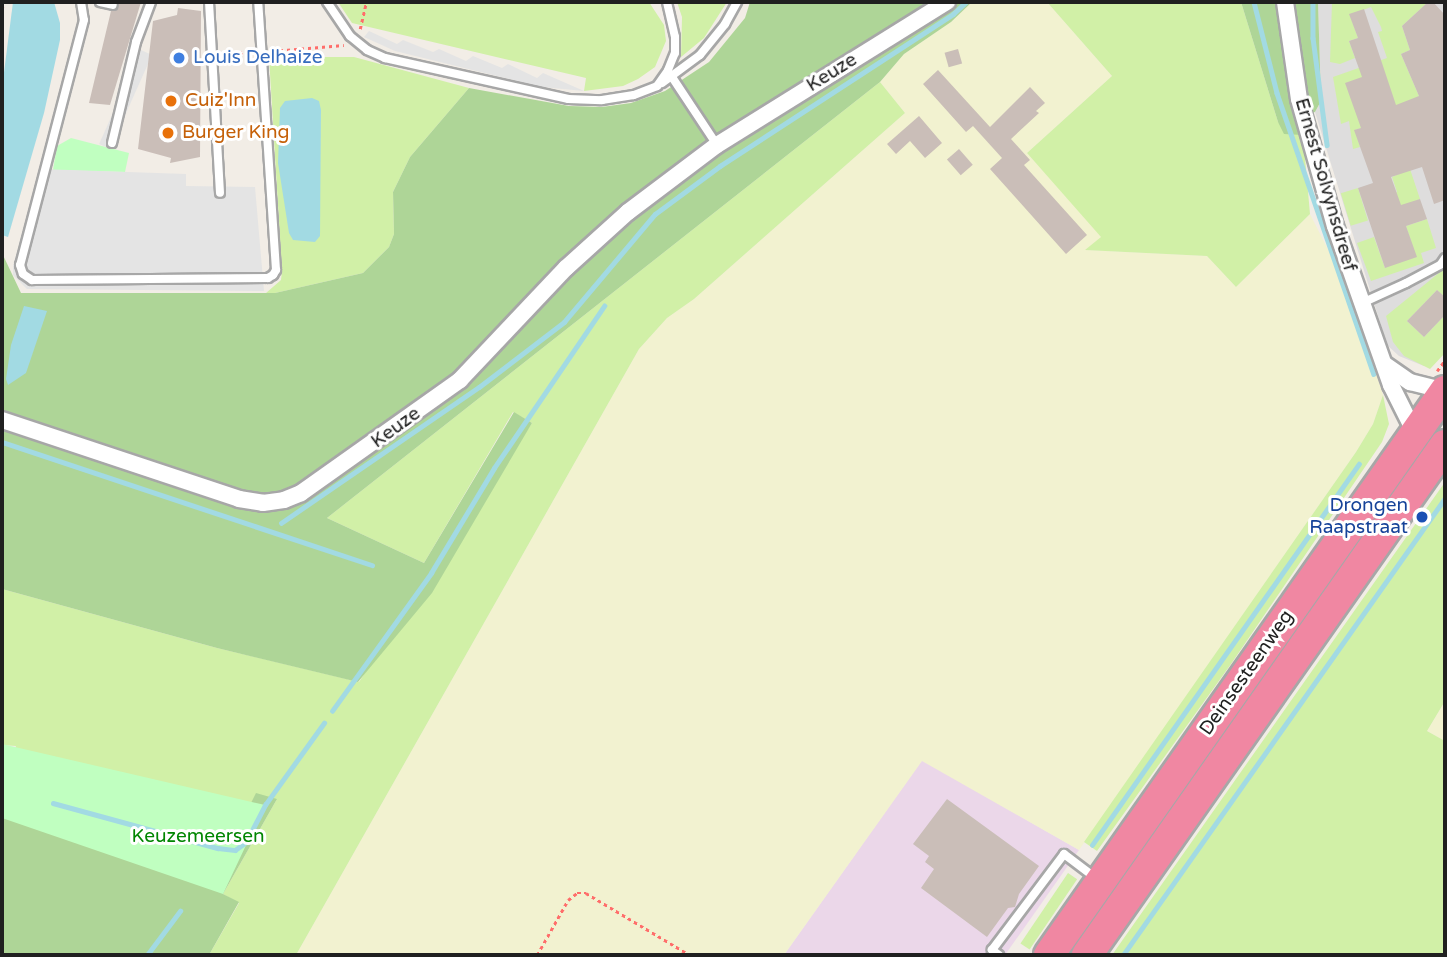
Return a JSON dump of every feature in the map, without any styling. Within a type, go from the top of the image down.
[{"type":"highway","name":"Deinsesteenweg","points":[[1049,955],[1445,391]]},
{"type":"highway","name":"Deinsesteenweg","points":[[1087,955],[1445,445]]},
{"type":"street","name":"Keuze","points":[[2,421],[239,499],[263,503],[284,500],[325,479],[460,380],[601,235],[717,145],[947,2]]},
{"type":"street","name":"Ernest Solvynsdreef","points":[[1285,2],[1299,99],[1335,226],[1391,385],[1415,433]]},
{"type":"street","points":[[1384,364],[1410,382],[1445,391]]},
{"type":"lane","points":[[81,2],[84,20],[20,265],[23,274],[32,280],[268,278],[273,275],[276,270],[258,2]]},
{"type":"lane","points":[[100,2],[113,5]]},
{"type":"lane","points":[[112,143],[142,12],[150,2]]},
{"type":"lane","points":[[209,2],[220,194]]},
{"type":"lane","points":[[327,2],[353,39],[385,58],[568,99],[602,100],[634,95],[672,77],[700,55],[725,24],[737,2]]},
{"type":"lane","points":[[657,86],[675,53],[675,37],[667,2]]},
{"type":"lane","points":[[672,77],[717,145]]},
{"type":"lane","points":[[1361,303],[1406,283],[1441,264],[1445,258]]},
{"type":"lane","points":[[999,955],[992,950],[1064,854],[1100,881]]},
{"type":"path","points":[[2,10],[3,2]]},
{"type":"path","points":[[212,54],[342,46],[353,39],[362,27],[366,2]]},
{"type":"path","points":[[537,955],[568,900],[577,892],[586,893],[690,955]]},
{"type":"shaded area","points":[[1318,2],[1445,2],[1445,343],[1424,366],[1399,356],[1387,345],[1315,112],[1321,101]]},
{"type":"shaded area","points":[[369,31],[397,44],[403,40],[433,52],[439,49],[466,61],[473,56],[502,68],[508,64],[537,78],[543,73],[584,91],[542,87],[395,51],[364,37]]},
{"type":"shaded area","points":[[141,50],[152,55],[110,149],[99,144]]},
{"type":"shaded area","points":[[40,169],[186,174],[186,186],[255,187],[264,291],[27,289],[13,275],[13,266]]},
{"type":"shaded area","points":[[922,760],[1079,850],[1005,955],[784,955]]},
{"type":"green space","points":[[338,2],[649,2],[664,25],[666,41],[655,67],[638,79],[623,86],[584,91],[586,78],[352,23]]},
{"type":"green space","points":[[677,2],[727,2],[704,38],[681,57],[682,17]]},
{"type":"green space","points":[[750,2],[972,2],[951,22],[904,54],[880,82],[327,518],[424,563],[514,412],[532,423],[432,593],[358,682],[217,648],[2,589],[2,253],[21,293],[275,293],[363,273],[389,247],[394,234],[393,192],[410,157],[469,88],[569,106],[602,107],[631,103],[665,91],[709,62],[745,18]]},
{"type":"green space","points":[[972,2],[1047,2],[1112,76],[1027,153],[1102,237],[1086,250],[1207,256],[1236,287],[1310,214],[1351,295],[1383,395],[1373,424],[1356,452],[1079,850],[922,761],[784,955],[296,955],[639,349],[667,318],[694,299],[905,113],[880,82],[904,54],[951,22]]},
{"type":"green space","points":[[1047,2],[1241,2],[1278,122],[1303,135],[1310,214],[1236,287],[1207,256],[1085,250],[1101,237],[1027,153],[1112,76]]},
{"type":"green space","points":[[1241,2],[1318,2],[1321,101],[1315,112],[1298,117],[1303,135],[1284,134],[1278,122]]},
{"type":"green space","points":[[1332,2],[1428,2],[1402,26],[1410,50],[1401,54],[1419,96],[1394,116],[1355,130],[1360,147],[1353,149],[1349,121],[1341,124],[1333,77],[1387,58],[1378,32],[1382,31],[1381,27],[1371,7],[1350,15],[1358,38],[1349,41],[1355,58],[1340,64],[1330,62]]},
{"type":"green space","points":[[269,57],[354,57],[469,88],[410,157],[393,192],[394,234],[389,247],[363,273],[275,293],[266,293],[281,280],[282,271]]},
{"type":"green space","points":[[880,82],[905,113],[694,299],[667,318],[639,349],[296,955],[209,955],[239,903],[223,894],[277,799],[210,885],[2,785],[16,746],[2,745],[2,589],[217,648],[359,682],[532,423],[513,412],[424,563],[327,518]]},
{"type":"green space","points":[[71,138],[129,153],[125,172],[53,170],[57,146]]},
{"type":"green space","points":[[1410,169],[1420,199],[1396,210],[1391,195],[1397,192],[1392,177]]},
{"type":"green space","points":[[1358,188],[1368,221],[1351,226],[1341,193]]},
{"type":"green space","points":[[1427,219],[1436,248],[1421,253],[1424,263],[1371,281],[1357,243],[1374,237],[1385,268],[1411,241],[1406,226]]},
{"type":"green space","points":[[1445,268],[1445,297],[1437,290],[1407,321],[1424,337],[1445,315],[1445,353],[1430,369],[1404,356],[1393,342],[1386,316]]},
{"type":"green space","points":[[1383,395],[1389,424],[1382,442],[1231,664],[1097,851],[1084,842],[1356,452],[1373,424]]},
{"type":"green space","points":[[1445,482],[1445,701],[1427,731],[1445,741],[1445,955],[1112,955]]},
{"type":"green space","points":[[1445,701],[1445,741],[1427,731]]},
{"type":"green space","name":"Keuzemeersen","points":[[2,744],[265,805],[223,894],[2,818]]},
{"type":"green space","points":[[256,793],[277,799],[223,894],[239,902],[209,955],[2,955],[2,817],[210,885]]},
{"type":"green space","points":[[1068,873],[1077,879],[1030,950],[1020,943]]},
{"type":"water","points":[[13,2],[54,2],[60,23],[60,40],[44,113],[8,237],[2,235],[2,88]]},
{"type":"water","points":[[312,98],[319,101],[321,110],[320,236],[315,242],[293,240],[289,233],[278,163],[280,108],[285,101]]},
{"type":"water","points":[[24,306],[47,311],[26,373],[8,385],[6,379],[11,345]]},
{"type":"building","points":[[119,2],[141,2],[110,105],[89,103],[111,11],[118,9]]},
{"type":"building","points":[[1428,2],[1433,2],[1445,15],[1445,200],[1434,204],[1422,167],[1391,177],[1401,205],[1420,199],[1427,219],[1406,226],[1417,257],[1385,268],[1358,188],[1373,183],[1354,130],[1361,128],[1345,83],[1362,77],[1349,41],[1358,38],[1349,14],[1364,9],[1396,105],[1419,96],[1401,54],[1410,50],[1402,26]]},
{"type":"building","points":[[178,8],[201,11],[200,157],[170,163],[171,158],[138,149],[153,21],[177,15]]},
{"type":"building","points":[[958,49],[962,63],[949,67],[945,53]]},
{"type":"building","points":[[938,70],[990,127],[1030,87],[1045,103],[1036,111],[1039,113],[1011,139],[1030,160],[1024,165],[1087,235],[1066,254],[990,169],[1002,158],[973,126],[966,132],[923,84]]},
{"type":"building","points":[[919,116],[942,143],[925,158],[910,141],[896,154],[887,144]]},
{"type":"building","points":[[959,149],[973,165],[961,175],[947,159]]},
{"type":"building","points":[[1437,290],[1445,297],[1445,315],[1424,337],[1407,321]]},
{"type":"building","points":[[947,799],[1039,866],[1019,894],[1015,907],[1008,908],[987,937],[921,888],[934,869],[925,862],[929,856],[913,844]]},
{"type":"waterway","points":[[281,523],[479,387],[564,322],[655,214],[720,166],[953,14],[966,2]]},
{"type":"waterway","points":[[1254,2],[1277,93],[1374,374]]},
{"type":"waterway","points":[[1313,2],[1313,38],[1327,145]]},
{"type":"waterway","points":[[332,711],[431,573],[494,468],[604,306]]},
{"type":"waterway","points":[[2,442],[372,565]]},
{"type":"waterway","points":[[1092,845],[1359,464]]},
{"type":"waterway","points":[[1123,955],[1445,498]]},
{"type":"waterway","points":[[53,803],[218,848],[235,850],[246,842],[265,805],[324,723]]},
{"type":"waterway","points":[[147,955],[180,911]]},
{"type":"place","name":"Louis Delhaize","points":[[179,58]]},
{"type":"place","name":"Cuiz'Inn","points":[[171,101]]},
{"type":"place","name":"Burger King","points":[[168,133]]},
{"type":"place","name":"Drongen Raapstraat","points":[[1422,517]]}]
